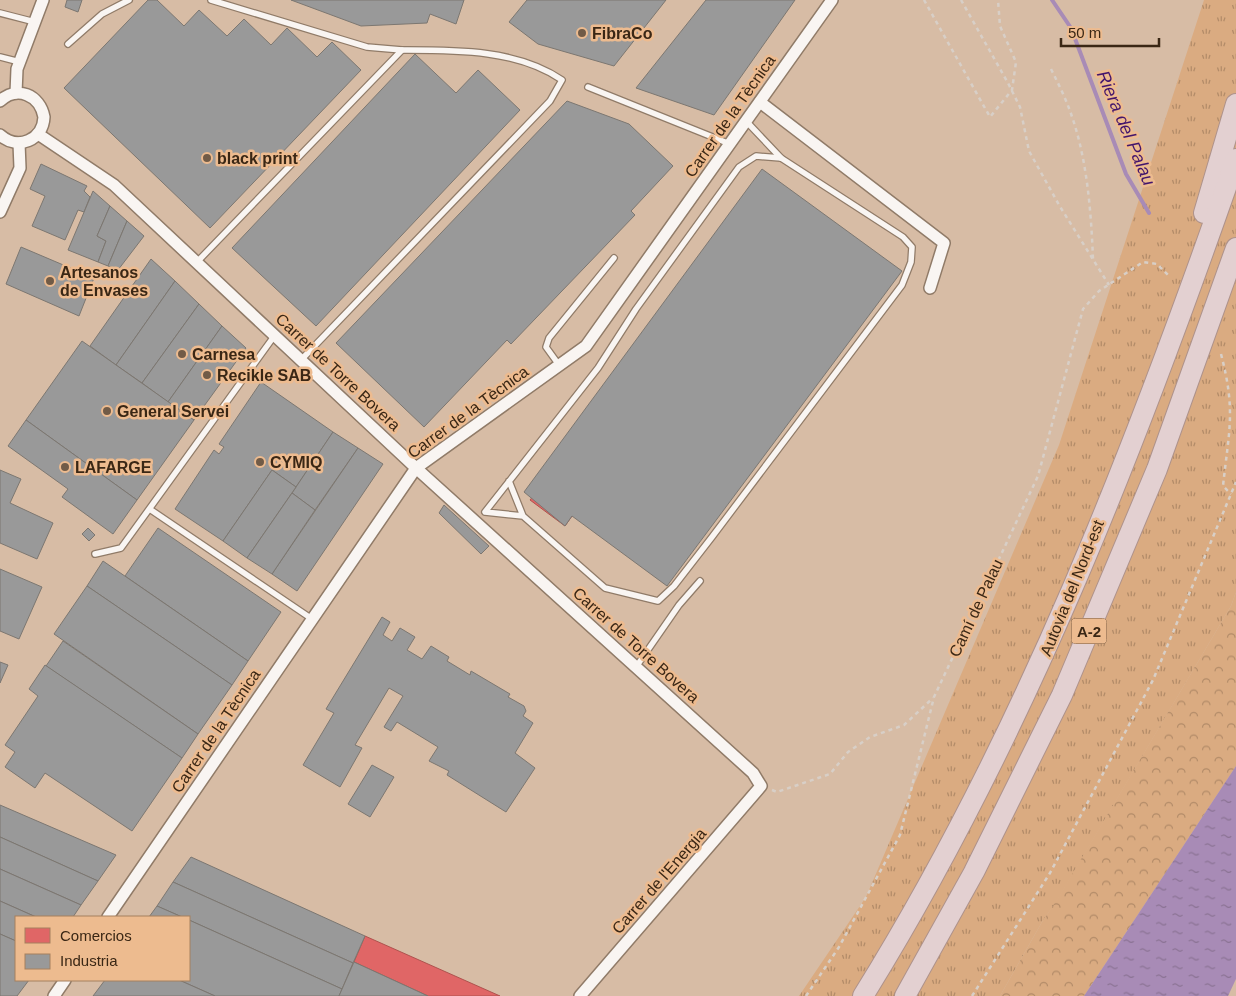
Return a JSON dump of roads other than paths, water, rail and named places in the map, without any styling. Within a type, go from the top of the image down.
[{"type":"highway","points":[[1169,345],[1236,104]]},
{"type":"highway","name":"Autovia del Nord-est","points":[[863,996],[961,826],[1046,653],[1169,345],[1236,159]]},
{"type":"highway","name":"Autovia del Nord-est","points":[[905,996],[974,872],[1062,695],[1157,469],[1236,248]]},
{"type":"street","points":[[16,93],[17,69],[43,0]]},
{"type":"street","name":"Carrer de la Tècnica","points":[[109,916],[416,468],[586,346],[832,0]]},
{"type":"street","points":[[0,101],[16,93],[33,98],[42,108],[44,121],[38,134],[28,142],[10,142],[0,135]]},
{"type":"street","points":[[760,102],[944,243],[930,288]]},
{"type":"street","name":"Carrer de Torre Bovera","points":[[38,134],[114,185],[416,468],[753,774],[761,786]]},
{"type":"street","points":[[0,212],[20,168],[19,143]]},
{"type":"street","name":"Carrer de l'Energia","points":[[580,996],[761,786]]},
{"type":"street","points":[[54,996],[64,981]]},
{"type":"lane","points":[[68,44],[102,14],[129,0]]},
{"type":"lane","points":[[211,0],[367,47],[402,50],[438,49],[503,56],[550,72],[562,80],[550,101],[301,360]]},
{"type":"lane","points":[[0,13],[35,22]]},
{"type":"lane","points":[[197,262],[402,50]]},
{"type":"lane","points":[[0,57],[20,62]]},
{"type":"lane","points":[[588,87],[730,144]]},
{"type":"lane","points":[[509,481],[523,516],[604,588],[658,601],[674,586],[712,537],[850,350],[902,285],[911,262],[912,247],[903,237],[781,158],[746,121]]},
{"type":"lane","points":[[476,522],[598,368],[636,309],[739,167],[756,156],[781,158]]},
{"type":"lane","points":[[559,365],[546,348],[549,338],[614,258]]},
{"type":"lane","points":[[95,554],[121,548],[275,336]]},
{"type":"lane","points":[[150,510],[312,619]]},
{"type":"lane","points":[[485,512],[523,516]]},
{"type":"lane","points":[[636,667],[679,605],[700,581]]},
{"type":"water","points":[[1236,766],[1236,979],[1228,996],[1084,996]]},
{"type":"waterway","name":"Riera del Palau","points":[[1052,0],[1071,28],[1126,174],[1149,213]]},
{"type":"place","name":"FibraCo","points":[[582,33]]},
{"type":"place","name":"black print","points":[[207,158]]},
{"type":"place","name":"Artesanos de Envases","points":[[50,281]]},
{"type":"place","name":"Carnesa","points":[[182,354]]},
{"type":"place","name":"Recikle SAB","points":[[207,375]]},
{"type":"place","name":"General Servei","points":[[107,411]]},
{"type":"place","name":"CYMIQ","points":[[260,462]]},
{"type":"place","name":"LAFARGE","points":[[65,467]]}]
